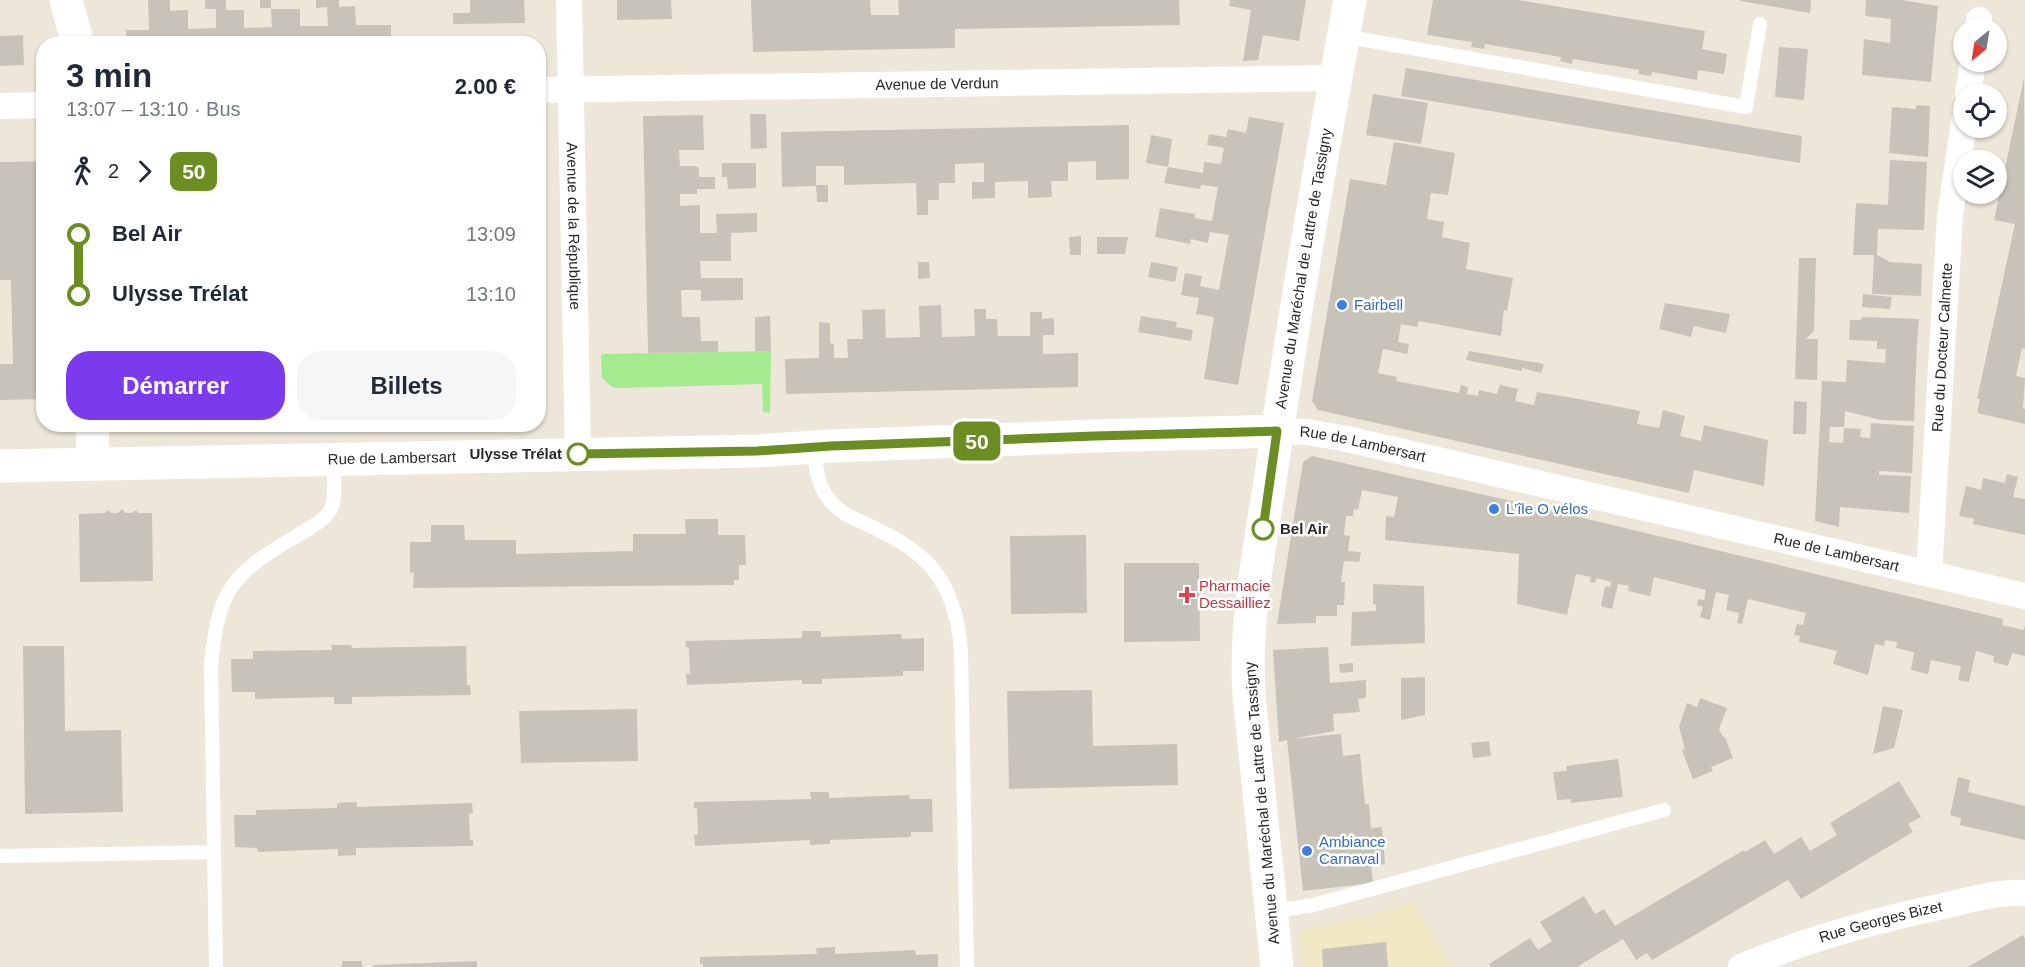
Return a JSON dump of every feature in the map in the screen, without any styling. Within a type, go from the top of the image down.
[{"type":"main road","points":[[66,0],[76,36]]},
{"type":"main road","name":"Avenue du Maréchal de Lattre de Tassigny","points":[[1277,967],[1247,666],[1253,594],[1277,431],[1350,0]]},
{"type":"main road","name":"Rue de Lambersart","points":[[0,466],[757,451],[1095,436],[1277,431]]},
{"type":"main road","points":[[92,432],[93,464]]},
{"type":"street","name":"Avenue de la République","points":[[569,0],[578,454]]},
{"type":"street","name":"Avenue de Verdun","points":[[546,90],[1336,78]]},
{"type":"street","points":[[0,106],[36,105]]},
{"type":"street","name":"Rue du Docteur Calmette","points":[[1929,573],[1950,216],[1962,138]]},
{"type":"street","name":"Rue de Lambersart","points":[[1277,431],[1308,432],[1347,439],[2025,596]]},
{"type":"street","name":"Rue Georges Bizet","points":[[1741,967],[1835,932],[1879,919],[1991,895],[2025,893]]},
{"type":"lane","points":[[1343,36],[1746,107],[1760,24]]},
{"type":"lane","points":[[814,448],[818,480],[825,496],[847,515],[920,555],[939,577],[956,617],[961,652],[967,967]]},
{"type":"lane","points":[[216,967],[211,666],[219,609],[231,588],[251,566],[266,554],[314,525],[328,513],[333,500],[333,459]]},
{"type":"lane","points":[[1271,912],[1313,905],[1664,810]]},
{"type":"lane","points":[[0,856],[214,852]]},
{"type":"shaded area","points":[[1413,901],[1452,967],[1303,967],[1300,930],[1367,916]]},
{"type":"green space","points":[[771,351],[770,413],[763,412],[762,384],[620,388],[612,387],[602,378],[601,354]]},
{"type":"building","points":[[148,0],[170,0],[170,11],[188,10],[188,29],[216,28],[216,9],[205,9],[205,0],[226,0],[226,10],[244,10],[244,28],[272,27],[271,9],[300,9],[300,26],[328,26],[327,7],[316,8],[316,0],[339,0],[339,7],[355,6],[356,25],[391,25],[391,36],[126,36],[126,30],[149,30]]},
{"type":"building","points":[[260,0],[271,0],[271,8],[260,8]]},
{"type":"building","points":[[470,0],[524,0],[525,23],[453,24],[453,13],[470,13]]},
{"type":"building","points":[[617,0],[671,0],[672,19],[617,20]]},
{"type":"building","points":[[751,0],[870,0],[871,15],[899,15],[898,0],[1179,0],[1180,25],[955,29],[955,48],[753,52]]},
{"type":"building","points":[[1230,0],[1306,0],[1299,41],[1263,35],[1258,60],[1243,61],[1251,10],[1229,6]]},
{"type":"building","points":[[1433,0],[1518,0],[1705,31],[1702,49],[1727,54],[1724,74],[1698,70],[1697,80],[1652,72],[1651,76],[1638,74],[1639,70],[1573,59],[1572,64],[1560,61],[1561,57],[1485,44],[1484,49],[1471,47],[1472,42],[1427,35]]},
{"type":"building","points":[[1811,0],[1810,13],[1740,1]]},
{"type":"building","points":[[1866,0],[1901,0],[1938,6],[1931,82],[1862,75],[1864,39],[1890,43],[1891,19],[1865,16]]},
{"type":"building","points":[[23,35],[24,65],[0,66],[0,36]]},
{"type":"building","points":[[1779,47],[1808,49],[1804,100],[1775,97]]},
{"type":"building","points":[[1406,68],[1802,136],[1800,163],[1401,96]]},
{"type":"building","points":[[2024,78],[2025,349],[2022,348],[2016,376],[2025,378],[2023,408],[2025,409],[2025,424],[1977,413],[1980,399],[1977,399],[2015,224],[1994,220],[1997,204],[2007,204],[2007,158]]},
{"type":"building","points":[[1373,94],[1428,103],[1421,144],[1366,135]]},
{"type":"building","points":[[1916,105],[1930,106],[1928,157],[1889,153],[1892,107],[1916,109]]},
{"type":"building","points":[[750,114],[766,114],[767,148],[751,149]]},
{"type":"building","points":[[703,115],[704,150],[679,150],[680,166],[699,168],[699,177],[715,177],[715,189],[697,189],[697,194],[680,194],[680,206],[700,205],[700,233],[717,233],[716,214],[757,213],[757,232],[731,233],[731,261],[700,261],[701,278],[743,278],[743,300],[701,301],[701,290],[681,290],[682,317],[700,317],[701,341],[718,341],[718,352],[648,353],[643,116]]},
{"type":"building","points":[[1249,117],[1284,123],[1238,385],[1204,379],[1214,317],[1196,314],[1199,298],[1181,295],[1185,273],[1202,276],[1200,286],[1219,290],[1229,235],[1210,232],[1208,243],[1191,239],[1190,244],[1155,237],[1160,208],[1195,214],[1195,218],[1212,221],[1218,187],[1201,185],[1200,189],[1164,183],[1168,167],[1203,173],[1204,162],[1221,164],[1224,148],[1207,145],[1209,134],[1226,137],[1228,129],[1246,133]]},
{"type":"building","points":[[1129,125],[1129,179],[1096,180],[1096,161],[1068,162],[1068,181],[1051,181],[1052,197],[1028,198],[1028,181],[995,182],[995,198],[972,199],[972,182],[984,182],[984,163],[955,164],[955,183],[939,183],[939,200],[928,200],[928,215],[917,215],[916,183],[844,185],[844,166],[816,166],[816,186],[782,187],[781,132]]},
{"type":"building","points":[[1151,135],[1172,139],[1168,167],[1146,163]]},
{"type":"building","points":[[1394,142],[1455,153],[1448,195],[1431,193],[1427,219],[1444,222],[1442,237],[1470,243],[1466,269],[1513,278],[1507,311],[1504,310],[1501,336],[1419,321],[1417,327],[1401,324],[1398,342],[1409,344],[1407,354],[1383,349],[1378,373],[1397,377],[1396,381],[1459,393],[1461,385],[1468,387],[1467,394],[1478,396],[1479,390],[1497,394],[1500,385],[1518,389],[1515,401],[1534,405],[1537,392],[1579,399],[1640,411],[1637,424],[1659,428],[1663,410],[1685,416],[1680,436],[1701,441],[1704,425],[1768,440],[1764,486],[1694,470],[1689,493],[1318,410],[1312,401],[1350,179],[1386,185]]},
{"type":"building","points":[[1890,160],[1927,162],[1924,230],[1878,229],[1877,255],[1890,262],[1922,264],[1921,296],[1872,294],[1874,255],[1853,255],[1856,203],[1888,205]]},
{"type":"building","points":[[36,161],[36,399],[0,400],[0,364],[13,364],[11,280],[0,280],[0,162]]},
{"type":"building","points":[[722,163],[756,163],[756,188],[728,189],[727,177],[722,177]]},
{"type":"building","points":[[816,185],[828,185],[828,202],[817,202]]},
{"type":"building","points":[[1081,236],[1081,255],[1070,255],[1069,237]]},
{"type":"building","points":[[1097,237],[1128,237],[1125,254],[1097,254]]},
{"type":"building","points":[[1799,258],[1816,258],[1814,331],[1806,339],[1818,339],[1817,380],[1795,379]]},
{"type":"building","points":[[918,262],[929,262],[930,278],[918,279]]},
{"type":"building","points":[[1151,262],[1178,267],[1175,282],[1148,277]]},
{"type":"building","points":[[1863,294],[1892,297],[1890,309],[1862,307]]},
{"type":"building","points":[[1665,303],[1730,314],[1726,333],[1694,326],[1691,337],[1659,329]]},
{"type":"building","points":[[941,305],[942,337],[975,336],[974,309],[986,309],[986,319],[997,319],[998,336],[1030,336],[1030,312],[1042,312],[1042,319],[1054,318],[1054,335],[1043,335],[1043,354],[1078,353],[1078,387],[786,394],[785,359],[819,358],[819,322],[830,323],[830,343],[834,344],[834,358],[848,358],[847,339],[863,339],[862,310],[885,309],[886,338],[920,337],[919,306]]},
{"type":"building","points":[[770,316],[771,351],[755,351],[755,317]]},
{"type":"building","points":[[1141,316],[1177,322],[1176,327],[1193,330],[1191,341],[1138,332]]},
{"type":"building","points":[[1862,317],[1919,319],[1914,421],[1881,420],[1845,411],[1844,427],[1830,427],[1829,442],[1843,443],[1844,428],[1861,429],[1860,437],[1870,438],[1871,423],[1914,426],[1912,473],[1879,471],[1879,475],[1911,476],[1909,513],[1840,507],[1839,527],[1815,521],[1822,381],[1846,382],[1847,360],[1885,363],[1886,349],[1877,349],[1877,341],[1849,340],[1850,320],[1861,320]]},
{"type":"building","points":[[1469,351],[1544,364],[1541,373],[1522,368],[1522,371],[1466,360]]},
{"type":"building","points":[[1794,401],[1807,402],[1806,434],[1793,434]]},
{"type":"building","points":[[1312,456],[1529,505],[2003,619],[2002,625],[2023,630],[2025,626],[2025,656],[2012,653],[2008,666],[1993,662],[1994,656],[1976,651],[1969,682],[1958,680],[1961,666],[1931,660],[1928,674],[1911,670],[1914,652],[1896,648],[1897,642],[1885,640],[1884,646],[1875,644],[1868,675],[1833,664],[1837,651],[1799,642],[1800,636],[1794,635],[1797,624],[1803,625],[1806,613],[1748,599],[1742,624],[1737,623],[1739,613],[1726,610],[1729,595],[1716,592],[1710,620],[1700,617],[1703,607],[1697,605],[1698,599],[1704,600],[1706,590],[1654,577],[1650,596],[1628,591],[1629,586],[1618,584],[1612,609],[1601,606],[1605,586],[1610,587],[1611,582],[1596,578],[1595,583],[1590,582],[1591,577],[1576,574],[1567,615],[1517,604],[1519,554],[1385,540],[1386,516],[1394,517],[1398,497],[1362,490],[1358,510],[1354,509],[1353,516],[1346,516],[1344,535],[1350,536],[1348,551],[1361,552],[1359,562],[1344,561],[1341,582],[1345,582],[1344,605],[1337,605],[1337,616],[1316,616],[1316,623],[1277,624],[1303,462]]},
{"type":"building","points":[[2007,474],[2018,477],[2013,497],[2025,499],[2025,535],[1973,524],[1974,519],[1959,516],[1966,486],[1981,490],[1983,478],[2005,483]]},
{"type":"building","points":[[122,509],[125,513],[132,513],[136,510],[138,513],[152,513],[153,581],[80,582],[79,514],[105,513],[108,510],[111,513],[118,513]]},
{"type":"building","points":[[685,519],[718,519],[718,535],[745,535],[746,565],[739,565],[739,580],[734,580],[734,585],[413,588],[414,572],[410,573],[410,542],[431,542],[431,525],[464,525],[465,540],[516,540],[516,554],[633,551],[633,534],[686,534]]},
{"type":"building","points":[[1086,535],[1087,613],[1011,614],[1010,536]]},
{"type":"building","points":[[1124,563],[1199,563],[1200,641],[1124,642]]},
{"type":"building","points":[[1373,584],[1424,586],[1425,643],[1351,646],[1352,612],[1376,611],[1376,605],[1373,604]]},
{"type":"building","points":[[802,631],[821,631],[821,637],[901,634],[902,639],[924,638],[924,671],[903,671],[903,676],[822,679],[822,684],[802,684],[802,680],[687,685],[686,674],[690,674],[689,648],[686,647],[685,641],[802,638]]},
{"type":"building","points":[[331,645],[351,645],[352,648],[466,646],[467,685],[470,685],[471,695],[352,697],[352,704],[334,704],[334,697],[255,699],[255,692],[232,692],[231,659],[253,659],[253,651],[332,650]]},
{"type":"building","points":[[23,646],[64,646],[65,731],[121,730],[123,812],[25,814]]},
{"type":"building","points":[[1328,647],[1330,683],[1366,680],[1366,698],[1358,699],[1360,712],[1333,714],[1334,731],[1292,739],[1341,734],[1343,756],[1360,754],[1365,804],[1369,804],[1371,828],[1382,827],[1385,864],[1371,866],[1373,883],[1303,891],[1287,740],[1279,742],[1273,650]]},
{"type":"building","points":[[1353,663],[1353,672],[1340,673],[1339,664]]},
{"type":"building","points":[[1425,677],[1425,715],[1401,720],[1401,678]]},
{"type":"building","points":[[1092,690],[1093,746],[1177,744],[1178,785],[1009,789],[1007,691]]},
{"type":"building","points":[[1700,698],[1727,708],[1719,729],[1725,737],[1733,758],[1711,767],[1713,771],[1693,779],[1682,750],[1685,749],[1679,727],[1687,703],[1697,707]]},
{"type":"building","points":[[1883,706],[1903,710],[1894,748],[1873,754]]},
{"type":"building","points":[[637,709],[638,761],[521,763],[519,711]]},
{"type":"building","points":[[1489,741],[1491,756],[1473,758],[1471,743]]},
{"type":"building","points":[[1618,759],[1623,797],[1571,803],[1571,799],[1557,800],[1553,772],[1567,771],[1566,766]]},
{"type":"building","points":[[1958,777],[1970,780],[1968,792],[2025,806],[2025,840],[1960,825],[1961,818],[1950,815]]},
{"type":"building","points":[[1899,781],[1921,817],[1908,824],[1913,832],[1801,899],[1788,880],[1652,960],[1647,953],[1636,960],[1623,939],[1577,967],[1491,967],[1489,964],[1530,938],[1538,950],[1552,941],[1540,922],[1584,896],[1595,914],[1604,909],[1615,926],[1765,840],[1774,854],[1801,837],[1810,851],[1837,835],[1830,823]]},
{"type":"building","points":[[810,792],[829,792],[829,798],[909,795],[910,799],[932,799],[933,832],[911,832],[911,837],[830,840],[830,844],[810,845],[810,840],[695,846],[694,835],[698,834],[697,808],[694,808],[694,802],[811,799]]},
{"type":"building","points":[[357,802],[357,807],[472,803],[473,813],[469,814],[470,840],[473,840],[473,846],[356,848],[356,855],[338,856],[338,849],[258,852],[257,848],[235,847],[234,815],[256,815],[256,810],[337,808],[337,803]]},
{"type":"building","points":[[2023,935],[2025,967],[1968,967]]},
{"type":"building","points":[[1386,942],[1388,967],[1323,967],[1322,949]]},
{"type":"building","points":[[835,947],[835,954],[915,950],[916,955],[938,954],[938,967],[703,967],[703,964],[700,964],[700,957],[817,954],[816,948]]},
{"type":"building","points":[[342,961],[362,961],[362,967],[342,967]]},
{"type":"building","points":[[477,961],[477,967],[373,967],[373,965]]},
{"type":"bus line","name":"50","points":[[578,454],[757,451],[831,446],[1277,431],[1263,529]]},
{"type":"place","name":"Fairbell","points":[[1342,305]]},
{"type":"place","name":"Ulysse Trélat","points":[[578,454]]},
{"type":"place","name":"L'île O vélos","points":[[1494,509]]},
{"type":"place","name":"Bel Air","points":[[1263,529]]},
{"type":"place","name":"Pharmacie Dessailliez","points":[[1187,595]]},
{"type":"place","name":"Ambiance Carnaval","points":[[1307,851]]}]
